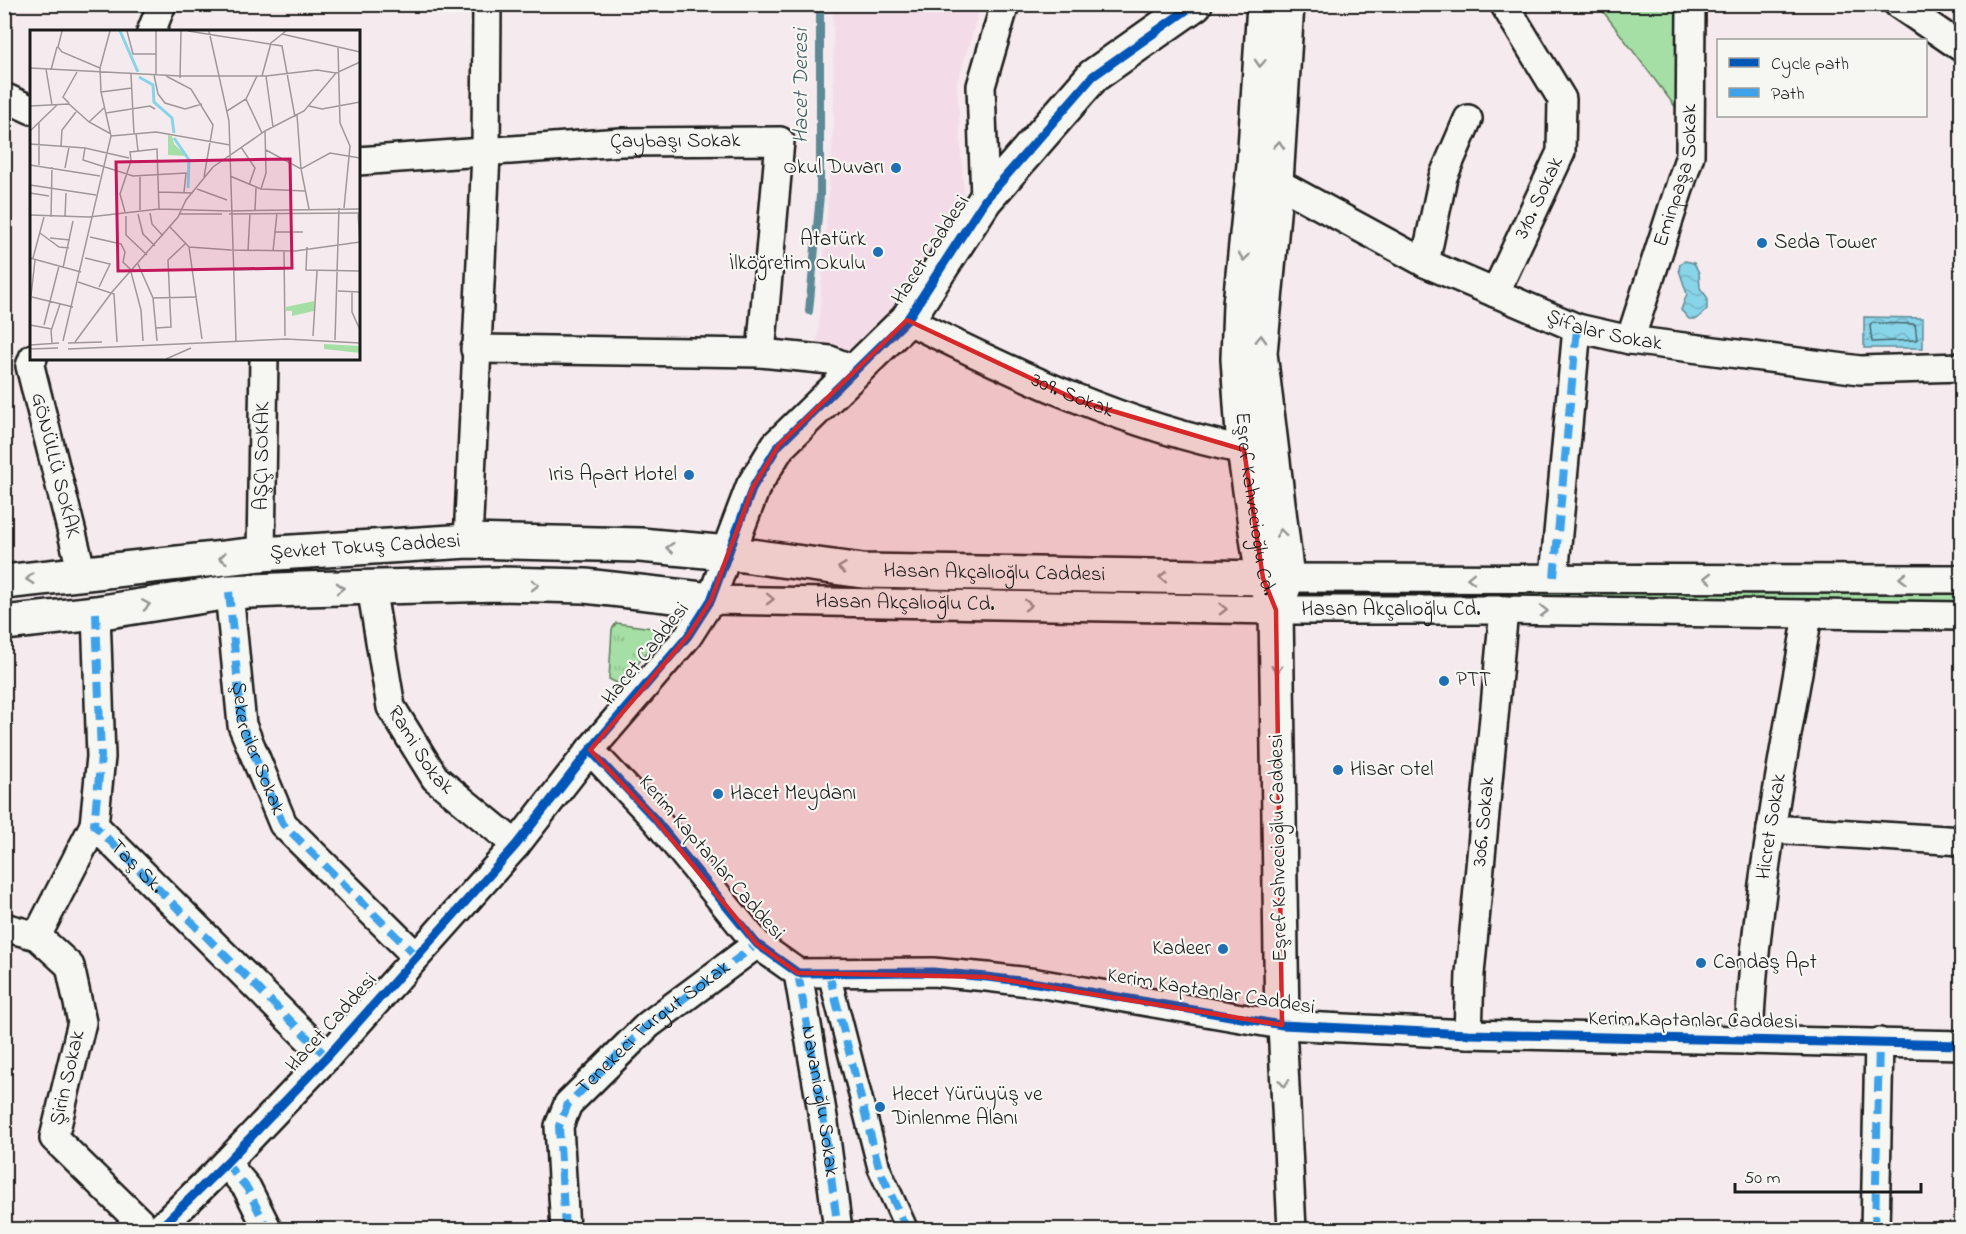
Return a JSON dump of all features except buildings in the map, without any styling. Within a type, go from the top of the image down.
[{"type":"street","points":[[152,30],[162,4]]},
{"type":"street","points":[[468,541],[475,349],[486,154],[486,4]]},
{"type":"street","points":[[985,200],[981,86],[1005,4]]},
{"type":"street","name":"Hacet Caddesi","points":[[158,1230],[226,1163],[327,1057],[516,845],[590,750],[688,636],[711,600],[753,487],[778,446],[908,320],[985,200],[1093,76],[1195,4]]},
{"type":"street","name":"310. Sokak","points":[[1495,293],[1561,152],[1562,99],[1504,4]]},
{"type":"street","name":"Eminpaşa Sokak","points":[[1630,340],[1690,155],[1691,4]]},
{"type":"street","points":[[1898,4],[1962,48]]},
{"type":"street","name":"Eşref Kahvecioğlu Cd.","points":[[1266,7],[1276,182],[1260,352],[1276,610]]},
{"type":"street","name":"Eşref Kahvecioğlu Cd.","points":[[1266,7],[1254,165],[1240,304],[1238,359],[1244,450],[1275,578]]},
{"type":"street","points":[[4,97],[30,109]]},
{"type":"street","points":[[1425,263],[1443,177],[1468,119]]},
{"type":"street","name":"Çaybaşı Sokak","points":[[360,161],[486,154],[621,142],[780,141],[760,352]]},
{"type":"street","name":"Şifalar Sokak","points":[[1276,182],[1425,263],[1577,328],[1630,340],[1860,370],[1962,367]]},
{"type":"street","name":"309. Sokak","points":[[908,320],[986,359],[1079,401],[1210,443],[1244,450]]},
{"type":"street","points":[[1554,577],[1577,328]]},
{"type":"street","points":[[475,349],[760,352],[830,360],[855,369]]},
{"type":"street","name":"GÖNÜLLÜ SOKAK","points":[[32,360],[30,366],[82,573]]},
{"type":"street","name":"AŞÇI SOKAK","points":[[261,554],[264,360]]},
{"type":"street","name":"Şevket Tokuş Caddesi","points":[[4,582],[261,554],[468,541],[640,546],[728,553]]},
{"type":"street","name":"Hasan Akçalıoğlu Caddesi","points":[[728,553],[863,571],[1275,578]]},
{"type":"street","name":"Hasan Akçalıoğlu Cd.","points":[[1275,578],[1962,579]]},
{"type":"street","name":"Şevket Tokuş Caddesi","points":[[4,624],[96,614],[229,592],[371,587],[585,586],[711,600]]},
{"type":"street","name":"Rami Sokak","points":[[371,587],[391,707],[435,778],[516,845]]},
{"type":"street","name":"Şekerciler Sokak","points":[[229,592],[242,725],[283,824],[416,956]]},
{"type":"street","name":"Hasan Akçalıoğlu Cd.","points":[[711,600],[1276,610],[1504,610],[1962,616]]},
{"type":"street","name":"Eşref Kahvecioğlu Caddesi","points":[[1276,610],[1282,1025],[1292,1230]]},
{"type":"street","name":"306. Sokak","points":[[1468,1034],[1470,974],[1504,610]]},
{"type":"street","name":"Taş Sk.","points":[[96,614],[101,757],[94,825],[327,1057]]},
{"type":"street","name":"Hicret Sokak","points":[[1749,1041],[1752,984],[1771,830],[1808,615]]},
{"type":"street","name":"Kerim Kaptanlar Caddesi","points":[[590,750],[656,819],[757,944],[798,973],[829,975],[933,972],[987,977],[1037,983],[1282,1025],[1468,1034],[1962,1045]]},
{"type":"street","points":[[37,936],[94,825]]},
{"type":"street","points":[[1771,830],[1962,841]]},
{"type":"street","name":"Şirin Sokak","points":[[4,927],[37,936],[70,966],[82,1022],[54,1138],[148,1230]]},
{"type":"street","name":"Tenekeci Turgut Sokak","points":[[565,1230],[559,1125],[568,1104],[648,1025],[757,944]]},
{"type":"street","name":"Navanioğlu Sokak","points":[[798,973],[824,1123],[838,1230]]},
{"type":"street","points":[[829,975],[879,1168],[907,1230]]},
{"type":"street","points":[[1875,1230],[1879,1042]]},
{"type":"street","points":[[226,1163],[247,1188],[268,1230]]},
{"type":"highlighted area","points":[[907,320],[1079,401],[1244,450],[1263,578],[1276,610],[1282,1025],[987,977],[798,973],[775,958],[757,944],[655,819],[590,750],[688,636],[711,600],[753,487],[778,446]]},
{"type":"shaded area","name":"Okul Duvarı","points":[[833,5],[981,5],[957,83],[965,214],[913,292],[856,357],[817,346],[834,122]]},
{"type":"green space","points":[[1598,5],[1681,5],[1680,113],[1602,10]]},
{"type":"green space","points":[[1961,590],[1962,604],[1336,601],[1333,591]]},
{"type":"green space","points":[[616,623],[659,629],[660,636],[621,685],[609,679],[612,629]]},
{"type":"water","points":[[1685,261],[1694,263],[1699,273],[1700,288],[1707,297],[1707,309],[1697,319],[1689,319],[1681,310],[1687,294],[1679,270],[1680,264]]},
{"type":"water","points":[[1864,317],[1923,318],[1923,348],[1864,348]]},
{"type":"waterway","name":"Hacet Deresi","points":[[809,311],[820,195],[820,4]]},
{"type":"marked path","points":[[1554,577],[1577,328]]},
{"type":"marked path","points":[[229,592],[242,725],[283,824],[416,956]]},
{"type":"marked path","points":[[96,613],[101,757],[94,825],[327,1057]]},
{"type":"marked path","points":[[565,1230],[559,1126],[568,1104],[648,1025],[757,944]]},
{"type":"marked path","points":[[798,973],[824,1123],[838,1230]]},
{"type":"marked path","points":[[829,974],[879,1168],[907,1230]]},
{"type":"marked path","points":[[1875,1230],[1879,1042]]},
{"type":"marked path","points":[[226,1163],[247,1188],[268,1230]]},
{"type":"cycle path","points":[[158,1230],[226,1163],[327,1057],[516,845],[590,750],[688,636],[711,600],[753,487],[778,446],[907,320],[985,200],[1093,76],[1195,4]]},
{"type":"cycle path","points":[[590,750],[655,819],[757,944],[798,973],[933,972],[987,977],[1037,983],[1282,1025],[1468,1034],[1962,1045]]},
{"type":"place","name":"Okul Duvarı","points":[[896,168]]},
{"type":"place","name":"Seda Tower","points":[[1762,243]]},
{"type":"place","name":"Atatürk İlköğretim Okulu","points":[[878,252]]},
{"type":"place","name":"Iris Apart Hotel","points":[[689,475]]},
{"type":"place","name":"PTT","points":[[1444,681]]},
{"type":"place","name":"Hisar Otel","points":[[1338,770]]},
{"type":"place","name":"Hacet Meydanı","points":[[718,794]]},
{"type":"place","name":"Kadeer","points":[[1223,949]]},
{"type":"place","name":"Candaş Apt","points":[[1701,963]]},
{"type":"place","name":"Hecet Yürüyüş ve Dinlenme Alanı","points":[[880,1107]]}]
